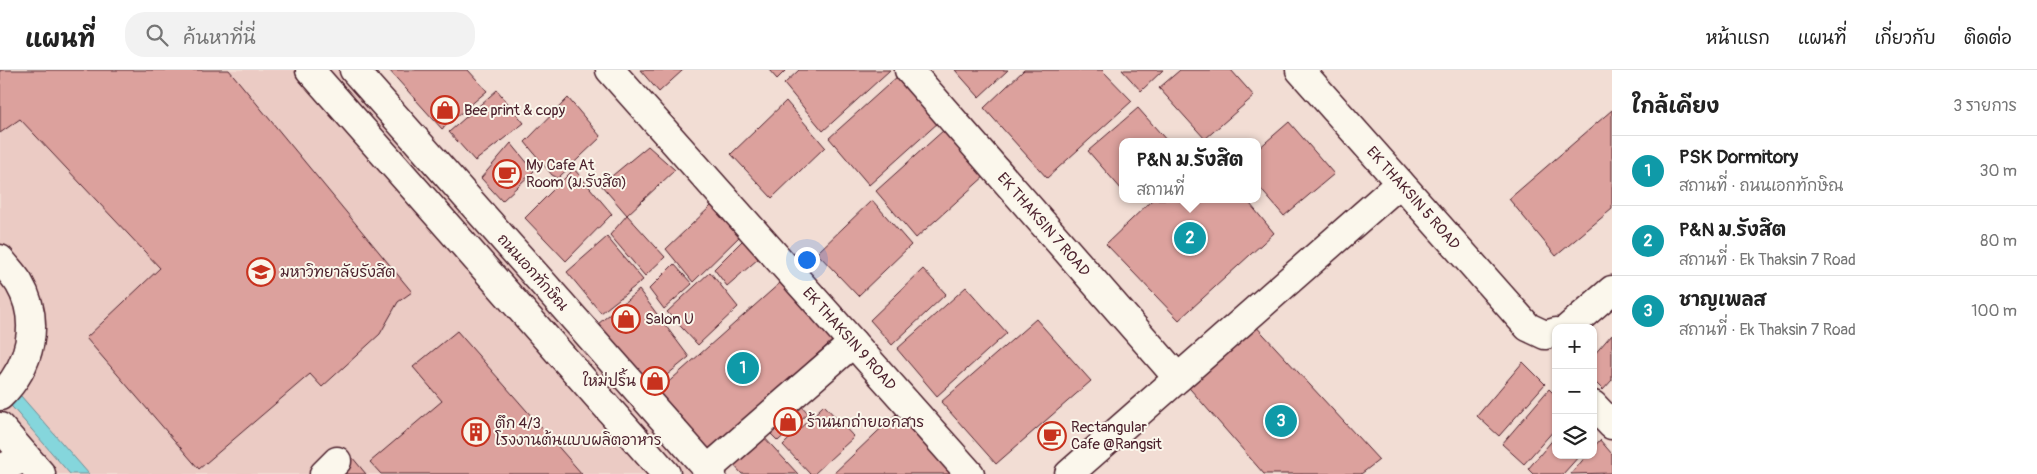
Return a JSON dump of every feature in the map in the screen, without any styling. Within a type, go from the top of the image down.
[{"type":"street","points":[[310,70],[666,474]]},
{"type":"street","name":"ถนนเอกทักษิณ","points":[[354,70],[710,471]]},
{"type":"street","name":"EK THAKSIN 9 ROAD","points":[[610,70],[970,474]]},
{"type":"street","name":"EK THAKSIN 7 ROAD","points":[[909,70],[1178,378]]},
{"type":"street","name":"EK THAKSIN 5 ROAD","points":[[1300,70],[1528,327],[1545,335],[1552,333]]},
{"type":"street","points":[[1069,474],[1400,183]]},
{"type":"street","points":[[0,259],[19,283],[25,298],[31,333],[26,359],[6,390]]},
{"type":"street","points":[[1573,324],[1612,290]]},
{"type":"street","points":[[710,471],[853,343]]},
{"type":"street","points":[[1597,409],[1612,426]]},
{"type":"street","points":[[0,427],[34,466]]},
{"type":"street","points":[[0,469],[34,466]]},
{"type":"shaded area","name":"มหาวิทยาลัยรังสิต","points":[[0,70],[348,70],[694,474],[0,474]]},
{"type":"water","points":[[0,372],[89,474],[70,474],[0,393]]},
{"type":"building","points":[[0,70],[229,70],[412,292],[398,302],[380,334],[322,387],[310,374],[199,469],[86,338],[160,268],[20,119],[0,133]]},
{"type":"building","name":"Bee print & copy","points":[[389,70],[468,70],[487,91],[442,129]]},
{"type":"building","points":[[640,70],[683,70],[659,92]]},
{"type":"building","points":[[769,70],[786,70],[777,79]]},
{"type":"building","points":[[799,70],[890,70],[823,131],[784,84]]},
{"type":"building","points":[[955,70],[1008,70],[979,97]]},
{"type":"building","points":[[1024,70],[1102,70],[1132,101],[1047,178],[984,108]]},
{"type":"building","points":[[1122,70],[1163,70],[1141,91]]},
{"type":"building","points":[[1180,70],[1231,70],[1254,96],[1204,138],[1159,88]]},
{"type":"building","points":[[898,76],[939,122],[869,185],[829,138]]},
{"type":"building","points":[[497,90],[524,123],[475,161],[449,132]]},
{"type":"building","points":[[568,98],[601,137],[558,178],[552,175],[525,142]]},
{"type":"building","points":[[786,101],[825,147],[772,198],[731,154]]},
{"type":"building","points":[[1138,108],[1164,138],[1119,138],[1119,187],[1088,151]]},
{"type":"building","points":[[1612,110],[1612,209],[1556,256],[1509,199]]},
{"type":"building","points":[[1289,122],[1334,174],[1284,216],[1261,189],[1261,146]]},
{"type":"building","points":[[945,129],[986,175],[916,238],[876,191]]},
{"type":"building","name":"My Cafe At Room (ม.รังสิต)","points":[[511,143],[534,171],[502,201],[481,178]]},
{"type":"building","points":[[648,146],[675,170],[627,215],[601,185]]},
{"type":"building","points":[[574,169],[612,214],[566,261],[525,218]]},
{"type":"building","points":[[872,200],[911,245],[858,296],[817,253]]},
{"type":"building","points":[[1149,203],[1249,203],[1274,233],[1179,320],[1106,244]]},
{"type":"building","points":[[711,206],[741,235],[693,282],[666,249]]},
{"type":"building","points":[[627,215],[665,257],[645,276],[610,235]]},
{"type":"building","points":[[607,237],[643,280],[601,313],[567,272]]},
{"type":"building","points":[[744,239],[758,259],[727,286],[714,269]]},
{"type":"building","points":[[674,264],[692,284],[664,309],[649,289]]},
{"type":"building","points":[[923,269],[946,294],[892,345],[870,320]]},
{"type":"building","points":[[710,272],[738,307],[698,345],[667,312]]},
{"type":"building","points":[[780,283],[832,341],[709,451],[655,394]]},
{"type":"building","points":[[966,287],[1007,333],[937,396],[897,349]]},
{"type":"building","points":[[639,290],[689,357],[651,388],[598,324]]},
{"type":"building","points":[[1036,319],[1091,381],[996,464],[941,402]]},
{"type":"building","points":[[1252,322],[1379,460],[1361,474],[1264,474],[1184,382]]},
{"type":"building","name":"ตึก 4/3 โรงงานต้นแบบผลิตอาหาร","points":[[457,331],[582,474],[381,474],[370,462],[442,401],[413,367]]},
{"type":"building","points":[[1612,334],[1612,380],[1603,390],[1597,384],[1597,351]]},
{"type":"building","points":[[1523,362],[1545,384],[1499,436],[1477,416]]},
{"type":"building","points":[[1549,389],[1552,392],[1552,432],[1524,464],[1502,444]]},
{"type":"building","name":"ร้านนกถ่ายเอกสาร","points":[[798,402],[808,413],[778,441],[768,431]]},
{"type":"building","points":[[824,405],[854,437],[814,474],[810,474],[783,445]]},
{"type":"building","points":[[896,414],[951,474],[833,474]]},
{"type":"building","points":[[762,435],[798,474],[742,474],[732,463]]},
{"type":"building","points":[[1600,440],[1612,454],[1612,473],[1571,474],[1584,459],[1597,459],[1597,443]]},
{"type":"building","points":[[1552,441],[1552,459],[1576,459],[1563,474],[1533,474],[1528,469]]},
{"type":"building","points":[[352,457],[366,474],[334,474]]},
{"type":"place","name":"Bee print & copy","points":[[445,110]]},
{"type":"place","name":"My Cafe At Room (ม.รังสิต)","points":[[507,174]]},
{"type":"place","name":"P&N ม.รังสิต","points":[[1190,238]]},
{"type":"place","name":"มหาวิทยาลัยรังสิต","points":[[261,272]]},
{"type":"place","name":"Salon U","points":[[626,319]]},
{"type":"place","name":"PSK Dormitory","points":[[743,368]]},
{"type":"place","name":"ใหม่ปริ้น","points":[[655,381]]},
{"type":"place","name":"ชาญเพลส","points":[[1281,421]]},
{"type":"place","name":"ร้านนกถ่ายเอกสาร","points":[[788,422]]},
{"type":"place","name":"ตึก 4/3 โรงงานต้นแบบผลิตอาหาร","points":[[476,432]]},
{"type":"place","name":"Rectangular Cafe @Rangsit","points":[[1052,436]]}]
